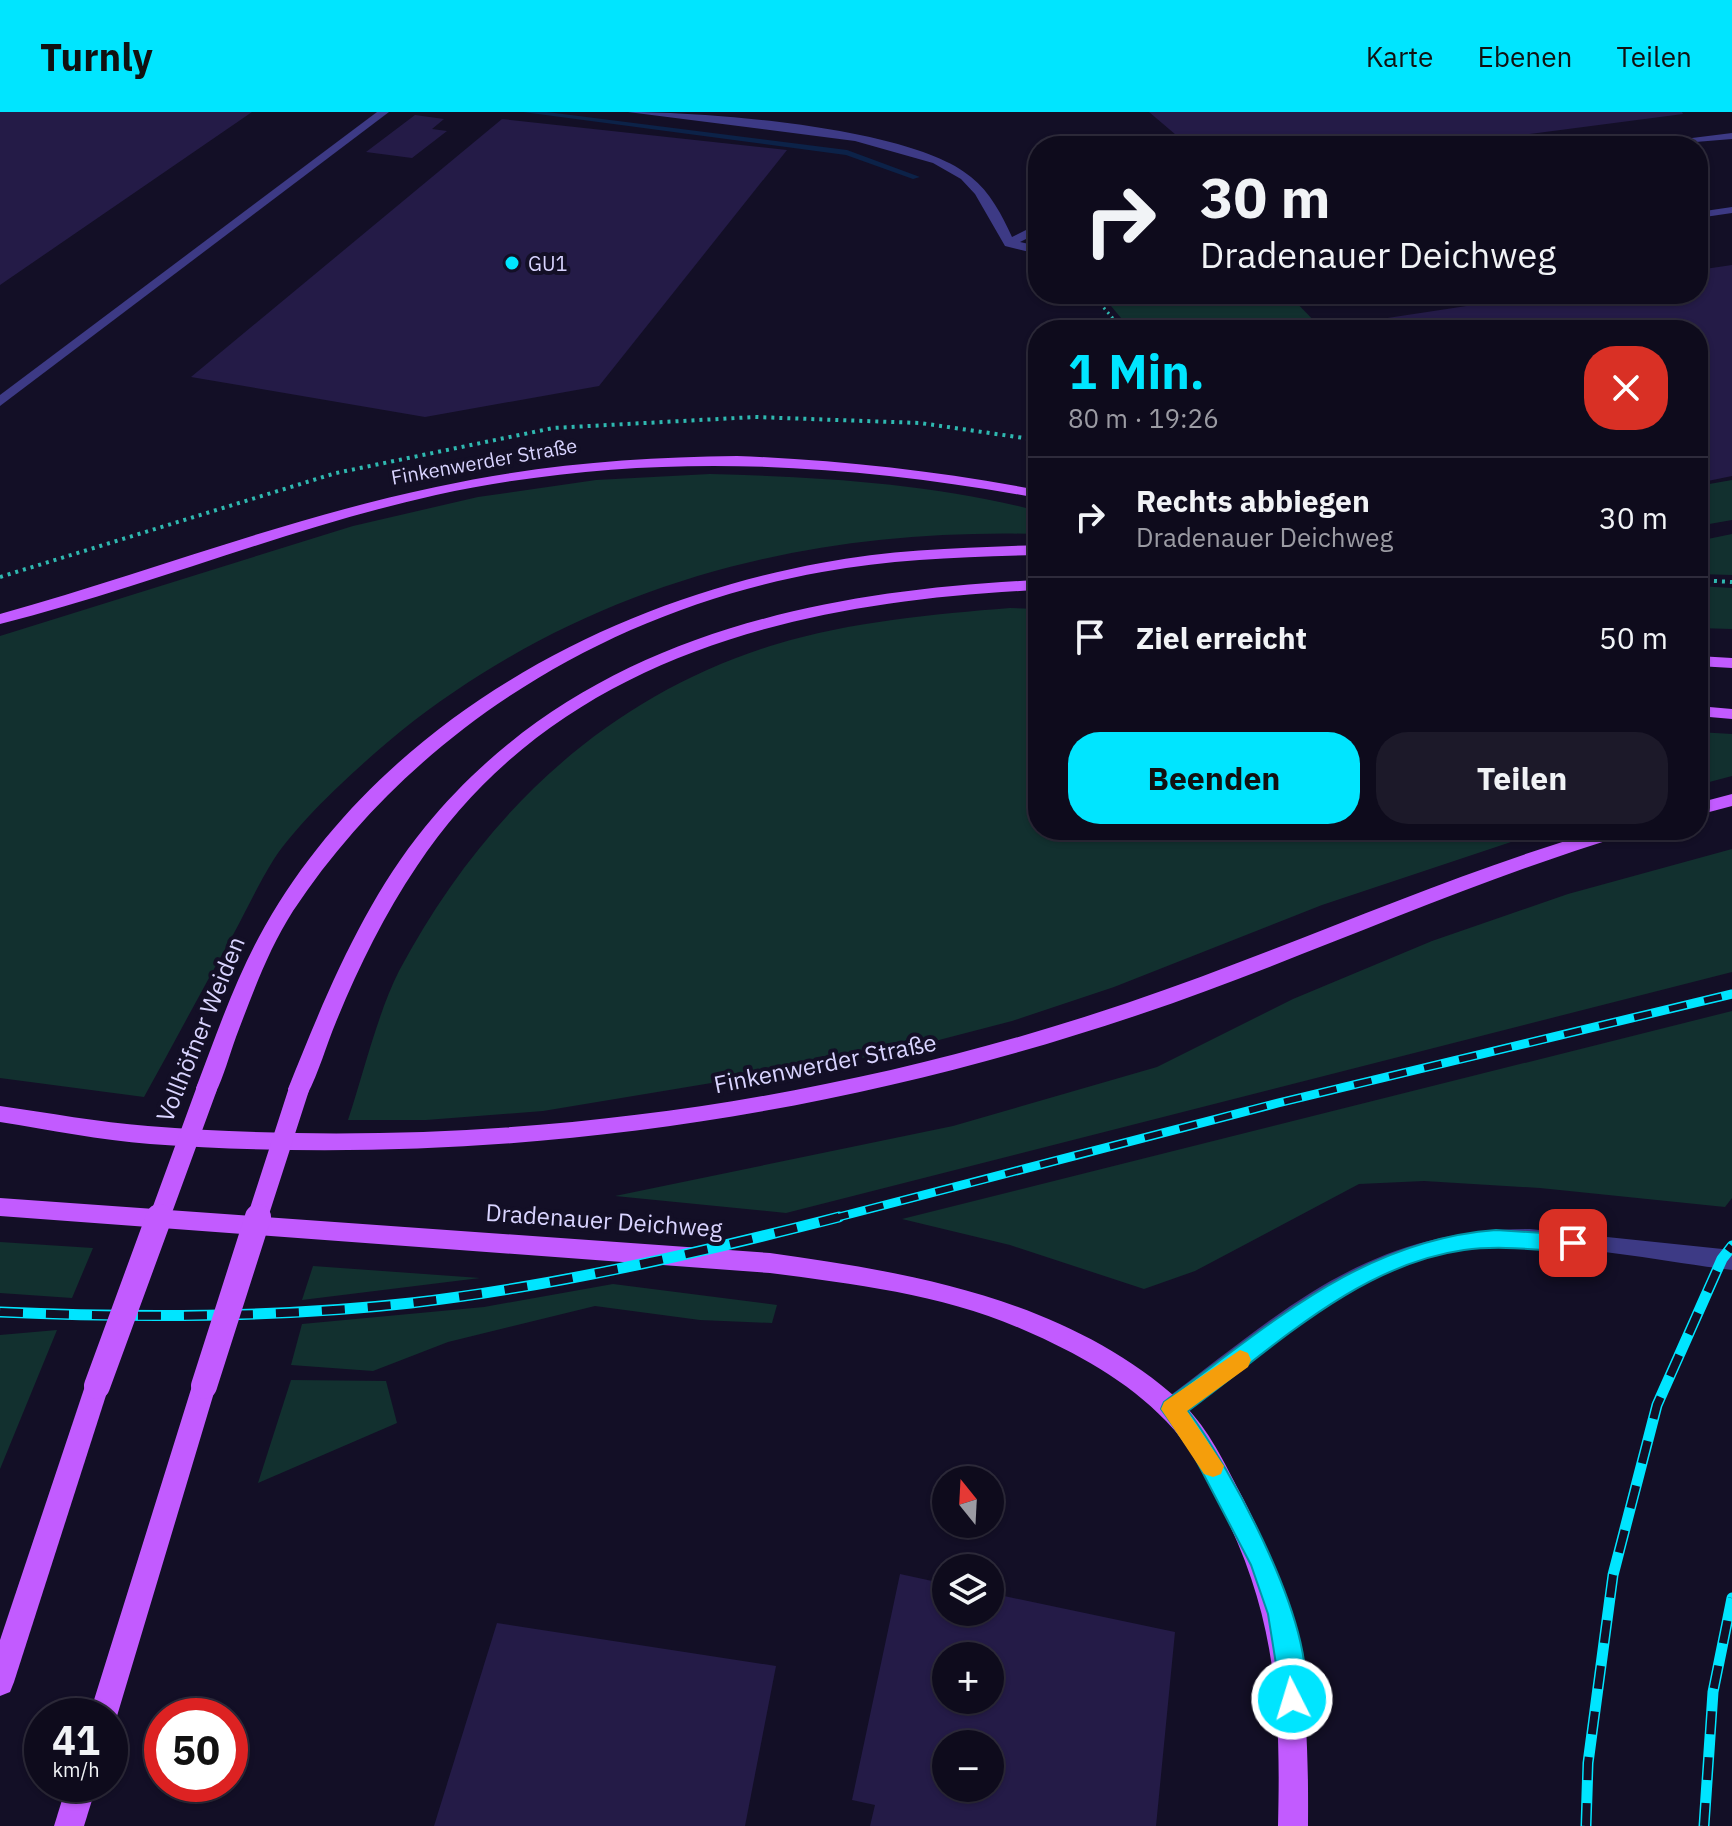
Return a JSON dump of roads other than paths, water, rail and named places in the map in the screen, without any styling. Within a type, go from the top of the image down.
[{"type":"main road","name":"Finkenwerder Straße","points":[[0,619],[358,510],[515,476],[591,466],[667,460],[818,461],[890,467],[1028,492]]},
{"type":"main road","name":"Vollhöfner Weiden","points":[[0,1682],[97,1386],[247,981],[286,907],[345,824],[388,778],[430,742],[507,687],[601,636],[698,597],[764,579],[886,556],[988,549],[1028,550]]},
{"type":"main road","points":[[109,1698],[299,1089],[337,996],[401,875],[433,830],[470,788],[521,743],[565,712],[684,649],[788,614],[911,592],[1028,586]]},
{"type":"main road","points":[[1708,662],[1732,663]]},
{"type":"main road","points":[[1708,712],[1732,714]]},
{"type":"main road","points":[[1708,806],[1732,800]]},
{"type":"main road","name":"Finkenwerder Straße","points":[[0,1114],[147,1135],[259,1140],[405,1139],[550,1132],[801,1099],[909,1077],[1137,1008],[1469,880],[1591,840]]},
{"type":"main road","name":"Dradenauer Deichweg","points":[[0,1207],[763,1262],[836,1272],[973,1303],[1068,1337],[1117,1366],[1172,1409],[1202,1447],[1262,1561],[1280,1614],[1291,1672],[1293,1826]]},
{"type":"main road","points":[[69,1826],[76,1802]]},
{"type":"street","points":[[0,402],[384,112]]},
{"type":"street","points":[[633,112],[859,139],[932,158],[965,177],[977,189],[996,214],[1009,243]]},
{"type":"street","points":[[745,112],[745,125]]},
{"type":"street","points":[[745,125],[764,112]]},
{"type":"street","points":[[1708,139],[1732,136]]},
{"type":"street","points":[[1708,214],[1732,210]]},
{"type":"street","points":[[1009,243],[1028,233]]},
{"type":"street","points":[[1009,243],[1028,248]]},
{"type":"street","points":[[1172,1409],[1335,1291],[1377,1268],[1424,1250],[1463,1241],[1512,1239],[1732,1260]]},
{"type":"waterway","points":[[527,112],[847,153],[916,177]]},
{"type":"railway","points":[[834,1218],[1278,1103],[1732,994]]},
{"type":"railway","points":[[834,1218],[839,1217]]},
{"type":"railway","points":[[0,1312],[206,1315],[309,1312],[411,1303],[626,1267],[834,1218]]},
{"type":"railway","points":[[1586,1826],[1588,1763],[1613,1575],[1657,1405],[1722,1259],[1732,1246]]},
{"type":"railway","points":[[1704,1826],[1713,1692],[1732,1598]]},
{"type":"place","name":"GU1","points":[[512,263]]}]
